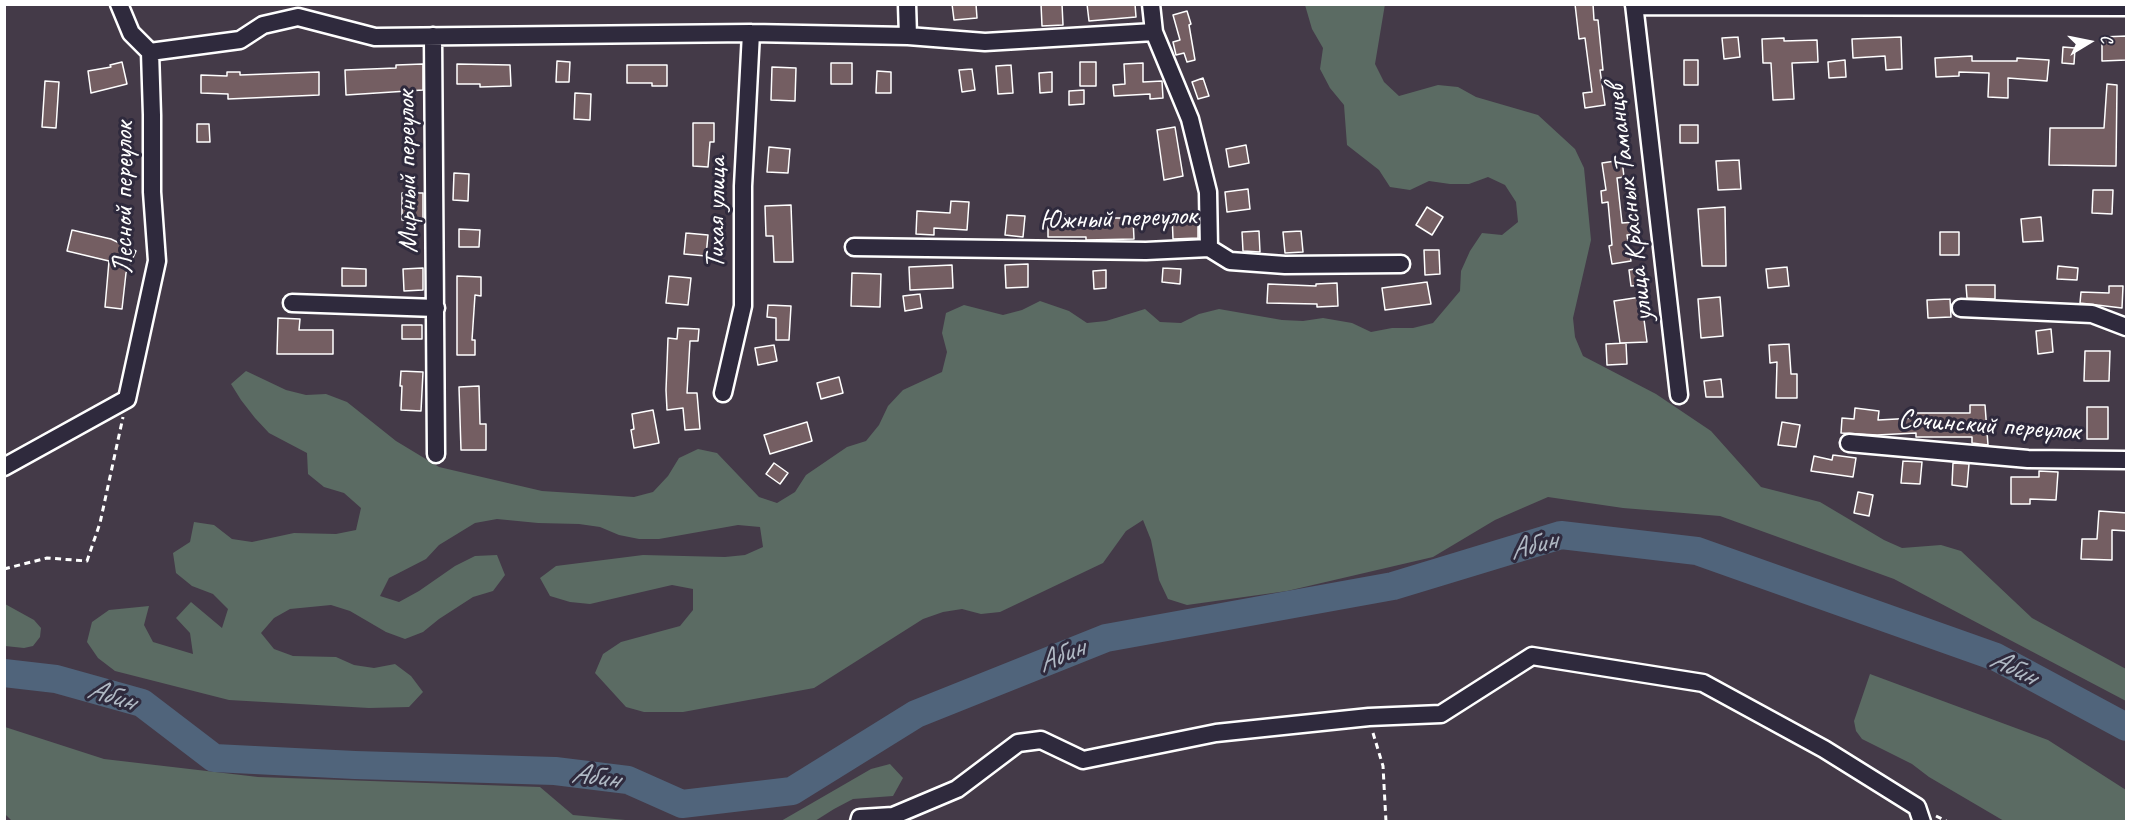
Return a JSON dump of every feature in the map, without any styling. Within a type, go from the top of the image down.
[{"type":"street","points":[[119,4],[130,33],[150,52],[240,40],[263,25],[298,17],[375,37],[751,33],[908,36],[985,42],[1154,32]]},
{"type":"street","points":[[907,4],[908,36]]},
{"type":"street","name":"Южный переулок","points":[[854,247],[1146,251],[1209,248],[1208,192],[1190,119],[1154,32],[1151,4]]},
{"type":"street","points":[[1634,5],[2127,7]]},
{"type":"street","name":"улица Красных Таманцев","points":[[1634,5],[1679,394]]},
{"type":"street","name":"Тихая улица","points":[[723,393],[743,306],[744,186],[751,33]]},
{"type":"street","name":"Мирный переулок","points":[[433,36],[436,454]]},
{"type":"street","name":"Лесной переулок","points":[[127,399],[157,261],[152,192],[150,52]]},
{"type":"street","points":[[1209,248],[1230,261],[1285,265],[1401,264]]},
{"type":"street","points":[[292,303],[436,308]]},
{"type":"street","points":[[1961,308],[2092,314],[2127,327]]},
{"type":"street","points":[[4,467],[127,399]]},
{"type":"street","name":"Сочинский переулок","points":[[1849,443],[2028,459],[2127,460]]},
{"type":"street","points":[[859,822],[860,818],[893,816],[957,789],[1018,743],[1041,740],[1083,760],[1216,733],[1369,717],[1441,714],[1532,656],[1703,683],[1824,749],[1917,807],[1922,822]]},
{"type":"path","points":[[4,568],[47,558],[87,561],[103,513],[127,399]]},
{"type":"path","points":[[1369,717],[1383,766],[1386,822]]},
{"type":"green space","points":[[1385,4],[1375,64],[1384,82],[1399,96],[1438,85],[1458,87],[1476,97],[1538,115],[1575,149],[1584,168],[1591,240],[1573,318],[1575,337],[1583,356],[1656,394],[1711,431],[1761,487],[1820,502],[1884,540],[1902,548],[1941,545],[1961,551],[2032,618],[2126,669],[2126,701],[1894,579],[1720,516],[1623,508],[1548,497],[1495,520],[1433,557],[1287,591],[1187,605],[1168,599],[1159,580],[1151,540],[1143,520],[1126,531],[1103,563],[1000,612],[981,614],[962,609],[943,612],[923,619],[814,688],[683,712],[644,712],[626,707],[595,673],[603,654],[621,642],[680,626],[693,610],[693,589],[672,585],[590,604],[570,602],[550,596],[540,578],[556,566],[643,555],[725,557],[745,555],[763,547],[760,527],[738,525],[659,539],[639,539],[619,535],[600,527],[579,524],[497,519],[475,523],[439,545],[426,559],[389,578],[380,596],[399,602],[455,566],[475,556],[497,555],[505,575],[493,591],[473,597],[423,632],[405,639],[386,632],[350,611],[331,605],[290,609],[274,618],[261,633],[274,649],[293,656],[336,657],[354,665],[374,668],[395,664],[411,676],[423,692],[409,707],[369,708],[229,700],[115,671],[98,658],[87,642],[92,622],[109,610],[149,606],[144,625],[153,642],[193,654],[190,633],[176,618],[191,602],[222,628],[228,609],[213,594],[192,586],[176,573],[173,553],[190,542],[194,522],[214,525],[232,539],[252,542],[294,533],[336,534],[356,530],[361,508],[344,493],[324,487],[308,474],[307,453],[269,433],[241,400],[231,384],[246,371],[286,390],[306,395],[326,394],[347,402],[396,441],[439,467],[542,491],[634,497],[653,492],[668,476],[679,458],[698,449],[717,453],[759,497],[777,503],[795,492],[806,475],[847,447],[866,441],[879,425],[888,406],[903,390],[942,372],[947,352],[942,333],[946,313],[964,305],[1003,315],[1022,310],[1040,301],[1069,311],[1087,323],[1106,321],[1145,309],[1160,322],[1181,323],[1199,314],[1219,309],[1282,320],[1303,321],[1323,318],[1352,323],[1371,332],[1392,328],[1413,328],[1433,323],[1460,291],[1461,271],[1482,233],[1502,235],[1518,222],[1516,202],[1505,185],[1488,177],[1469,184],[1429,181],[1410,190],[1390,187],[1379,170],[1347,145],[1344,105],[1330,88],[1320,69],[1323,48],[1312,29],[1305,5]]},
{"type":"green space","points":[[5,604],[34,620],[41,628],[40,637],[33,646],[24,648],[5,646]]},
{"type":"green space","points":[[1870,674],[2048,740],[2126,790],[2126,821],[2004,821],[1929,777],[1912,764],[1862,739],[1856,731],[1854,721]]},
{"type":"green space","points":[[5,727],[104,759],[258,777],[540,787],[573,815],[636,821],[12,821],[5,814]]},
{"type":"green space","points":[[890,764],[903,778],[893,796],[853,799],[815,821],[781,821],[871,769]]},
{"type":"building","points":[[952,4],[976,4],[977,18],[954,20]]},
{"type":"building","points":[[1041,4],[1062,4],[1063,25],[1042,26]]},
{"type":"building","points":[[1087,4],[1135,4],[1136,17],[1089,21]]},
{"type":"building","points":[[1575,4],[1593,4],[1594,20],[1598,20],[1603,70],[1600,70],[1605,105],[1585,108],[1583,93],[1592,92],[1585,38],[1579,39]]},
{"type":"building","points":[[1187,11],[1191,24],[1189,25],[1195,60],[1187,62],[1184,53],[1176,55],[1173,42],[1180,40],[1173,15]]},
{"type":"building","points":[[2127,36],[2127,60],[2102,61],[2102,37]]},
{"type":"building","points":[[1738,37],[1740,57],[1724,59],[1722,38]]},
{"type":"building","points":[[1901,37],[1902,69],[1886,70],[1885,56],[1853,58],[1852,39]]},
{"type":"building","points":[[1784,38],[1784,41],[1817,40],[1818,62],[1792,63],[1794,99],[1773,100],[1771,63],[1763,63],[1762,39]]},
{"type":"building","points":[[2063,47],[2075,48],[2074,64],[2062,63]]},
{"type":"building","points":[[1972,56],[1972,61],[2017,61],[2017,58],[2049,60],[2047,81],[2008,78],[2008,98],[1988,97],[1989,73],[1959,72],[1959,76],[1936,77],[1935,58]]},
{"type":"building","points":[[1684,60],[1698,60],[1698,85],[1684,85]]},
{"type":"building","points":[[1845,60],[1846,77],[1829,78],[1828,62]]},
{"type":"building","points":[[557,61],[570,62],[569,82],[556,82]]},
{"type":"building","points":[[122,62],[127,84],[91,93],[88,71],[111,67],[110,65]]},
{"type":"building","points":[[1080,62],[1096,62],[1096,86],[1080,86]]},
{"type":"building","points":[[831,63],[852,63],[852,84],[831,84]]},
{"type":"building","points":[[1143,63],[1143,82],[1162,81],[1163,98],[1150,99],[1150,94],[1114,96],[1113,85],[1125,84],[1124,64]]},
{"type":"building","points":[[423,64],[423,90],[346,95],[345,70],[396,68],[396,65]]},
{"type":"building","points":[[457,64],[510,65],[511,86],[480,87],[480,84],[457,84]]},
{"type":"building","points":[[627,65],[667,65],[667,86],[652,86],[652,83],[627,83]]},
{"type":"building","points":[[1011,65],[1013,93],[998,94],[996,66]]},
{"type":"building","points":[[772,67],[796,68],[795,101],[771,100]]},
{"type":"building","points":[[972,69],[975,90],[962,92],[959,70]]},
{"type":"building","points":[[877,71],[891,72],[891,93],[876,93]]},
{"type":"building","points":[[227,72],[240,72],[240,75],[319,72],[319,95],[228,99],[228,94],[201,93],[201,75],[227,76]]},
{"type":"building","points":[[1052,72],[1052,92],[1040,93],[1039,73]]},
{"type":"building","points":[[1203,78],[1209,96],[1198,99],[1192,82]]},
{"type":"building","points":[[45,81],[59,82],[56,128],[42,127]]},
{"type":"building","points":[[2107,84],[2117,85],[2116,166],[2049,165],[2050,128],[2104,128]]},
{"type":"building","points":[[1084,90],[1084,104],[1069,105],[1069,91]]},
{"type":"building","points":[[575,93],[591,94],[590,120],[574,119]]},
{"type":"building","points":[[693,123],[714,123],[714,142],[710,142],[708,167],[693,166]]},
{"type":"building","points":[[197,124],[209,124],[210,142],[197,142]]},
{"type":"building","points":[[1680,125],[1698,125],[1698,143],[1680,143]]},
{"type":"building","points":[[1175,127],[1183,176],[1164,180],[1157,130]]},
{"type":"building","points":[[1246,145],[1249,163],[1229,167],[1226,149]]},
{"type":"building","points":[[769,147],[790,149],[788,173],[767,172]]},
{"type":"building","points":[[1622,160],[1624,177],[1617,178],[1622,223],[1635,222],[1637,234],[1627,235],[1631,261],[1612,264],[1609,246],[1612,245],[1608,202],[1602,203],[1601,191],[1606,190],[1602,163]]},
{"type":"building","points":[[1739,160],[1741,189],[1718,190],[1716,161]]},
{"type":"building","points":[[454,173],[469,174],[468,201],[453,200]]},
{"type":"building","points":[[1248,189],[1250,209],[1227,212],[1225,192]]},
{"type":"building","points":[[2093,190],[2113,190],[2112,214],[2092,213]]},
{"type":"building","points":[[402,193],[423,193],[423,220],[402,220]]},
{"type":"building","points":[[951,201],[969,202],[967,230],[934,228],[934,235],[916,234],[917,211],[950,213]]},
{"type":"building","points":[[791,205],[793,262],[774,262],[773,236],[766,236],[765,206]]},
{"type":"building","points":[[1427,207],[1443,217],[1432,235],[1416,225]]},
{"type":"building","points":[[1725,207],[1726,266],[1702,266],[1698,209]]},
{"type":"building","points":[[1172,214],[1198,214],[1198,238],[1173,239]]},
{"type":"building","points":[[1007,215],[1025,216],[1023,237],[1005,235]]},
{"type":"building","points":[[1048,215],[1065,215],[1065,218],[1133,218],[1134,239],[1086,240],[1086,237],[1048,237]]},
{"type":"building","points":[[2041,217],[2043,241],[2023,242],[2021,219]]},
{"type":"building","points":[[459,229],[480,230],[479,247],[459,247]]},
{"type":"building","points":[[72,230],[111,239],[136,251],[126,273],[122,309],[105,307],[109,261],[67,251]]},
{"type":"building","points":[[1259,231],[1260,252],[1243,251],[1242,232]]},
{"type":"building","points":[[1301,231],[1303,252],[1285,253],[1283,232]]},
{"type":"building","points":[[1940,232],[1959,232],[1959,255],[1940,255]]},
{"type":"building","points":[[686,233],[708,235],[706,256],[684,254]]},
{"type":"building","points":[[1424,250],[1439,250],[1440,274],[1425,275]]},
{"type":"building","points":[[1028,264],[1028,287],[1006,288],[1005,265]]},
{"type":"building","points":[[952,265],[953,288],[910,290],[909,267]]},
{"type":"building","points":[[2058,266],[2078,268],[2077,280],[2057,279]]},
{"type":"building","points":[[1787,267],[1789,286],[1768,288],[1766,269]]},
{"type":"building","points":[[342,268],[366,269],[366,286],[342,286]]},
{"type":"building","points":[[423,268],[423,290],[404,291],[403,269]]},
{"type":"building","points":[[1163,268],[1181,269],[1180,284],[1162,282]]},
{"type":"building","points":[[1641,268],[1644,285],[1631,286],[1629,270]]},
{"type":"building","points":[[1106,270],[1106,288],[1094,289],[1093,271]]},
{"type":"building","points":[[852,273],[881,274],[880,307],[851,306]]},
{"type":"building","points":[[457,276],[481,277],[481,296],[475,295],[472,340],[475,340],[475,355],[457,355]]},
{"type":"building","points":[[669,276],[691,278],[688,305],[666,303]]},
{"type":"building","points":[[1427,282],[1431,304],[1385,310],[1382,288]]},
{"type":"building","points":[[1337,283],[1338,306],[1317,307],[1317,304],[1267,303],[1268,284],[1316,286],[1316,284]]},
{"type":"building","points":[[1966,285],[1995,285],[1995,299],[1967,298]]},
{"type":"building","points":[[2109,286],[2123,286],[2122,308],[2080,303],[2081,292],[2109,293]]},
{"type":"building","points":[[920,294],[922,308],[905,311],[903,296]]},
{"type":"building","points":[[1641,297],[1647,342],[1620,343],[1614,301]]},
{"type":"building","points":[[1720,297],[1723,336],[1701,338],[1698,299]]},
{"type":"building","points":[[1950,299],[1951,317],[1928,318],[1927,300]]},
{"type":"building","points":[[768,305],[791,306],[789,340],[776,340],[776,318],[767,317]]},
{"type":"building","points":[[278,318],[300,319],[299,330],[333,330],[333,354],[277,354]]},
{"type":"building","points":[[402,325],[422,325],[422,339],[402,339]]},
{"type":"building","points":[[678,328],[699,329],[698,341],[690,341],[687,393],[697,393],[700,429],[685,430],[683,408],[667,410],[668,338],[677,339]]},
{"type":"building","points":[[2051,329],[2053,352],[2038,354],[2036,331]]},
{"type":"building","points":[[1626,343],[1627,364],[1607,365],[1606,344]]},
{"type":"building","points":[[1789,344],[1791,374],[1797,374],[1797,398],[1776,398],[1777,362],[1770,363],[1769,345]]},
{"type":"building","points":[[774,345],[777,361],[758,365],[755,348]]},
{"type":"building","points":[[2085,351],[2110,351],[2109,381],[2084,381]]},
{"type":"building","points":[[401,371],[423,372],[421,411],[401,410]]},
{"type":"building","points":[[839,377],[843,393],[821,399],[817,383]]},
{"type":"building","points":[[1721,379],[1723,397],[1706,397],[1704,381]]},
{"type":"building","points":[[479,386],[480,424],[486,424],[486,450],[461,450],[459,387]]},
{"type":"building","points":[[1970,405],[1985,405],[1988,445],[1972,443],[1972,437],[1916,437],[1916,433],[1877,435],[1841,433],[1842,418],[1854,419],[1855,408],[1879,411],[1878,420],[1916,418],[1916,413],[1970,413]]},
{"type":"building","points":[[2087,407],[2108,407],[2108,439],[2087,439]]},
{"type":"building","points":[[653,410],[659,443],[634,448],[631,430],[634,429],[632,414]]},
{"type":"building","points":[[807,422],[812,441],[770,454],[764,435]]},
{"type":"building","points":[[1782,422],[1800,425],[1796,447],[1778,445]]},
{"type":"building","points":[[1833,455],[1856,458],[1853,477],[1811,471],[1814,456],[1832,460]]},
{"type":"building","points":[[1903,461],[1922,462],[1920,484],[1901,483]]},
{"type":"building","points":[[774,463],[788,473],[780,484],[766,474]]},
{"type":"building","points":[[1953,463],[1969,464],[1967,487],[1952,485]]},
{"type":"building","points":[[2039,471],[2058,472],[2056,500],[2030,499],[2030,504],[2011,504],[2011,477],[2039,477]]},
{"type":"building","points":[[1858,492],[1873,495],[1869,516],[1854,513]]},
{"type":"building","points":[[2099,511],[2127,513],[2127,531],[2112,530],[2112,560],[2081,559],[2082,539],[2097,539]]},
{"type":"waterway","name":"Абин","points":[[4,673],[56,679],[142,703],[214,758],[555,771],[628,780],[682,804],[792,791],[916,714],[1106,638],[1393,586],[1561,535],[1697,551],[1996,657],[2126,727]]}]
